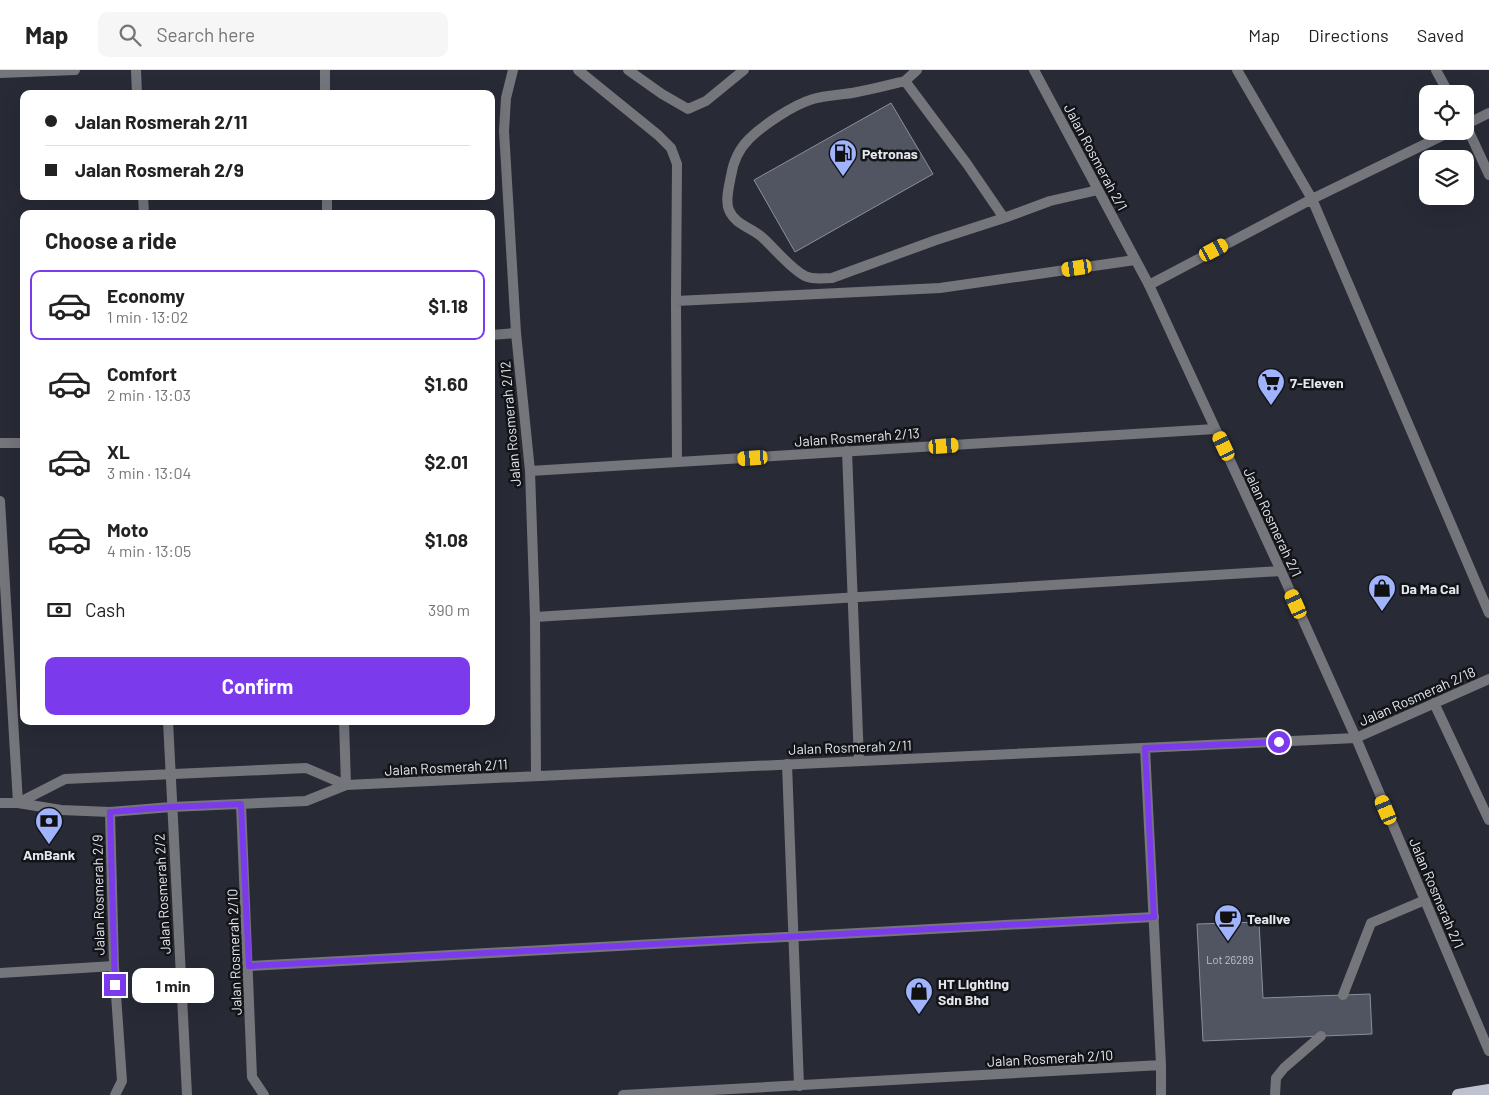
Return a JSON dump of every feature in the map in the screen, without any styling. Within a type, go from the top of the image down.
[{"type":"main road","points":[[1458,1095],[1489,1090]]},
{"type":"street","points":[[0,73],[76,70]]},
{"type":"street","points":[[136,70],[137,90]]},
{"type":"street","points":[[325,70],[325,90]]},
{"type":"street","name":"Jalan Rosmerah 2/12","points":[[513,70],[506,98],[504,131],[516,333],[530,472],[535,617],[536,776]]},
{"type":"street","points":[[578,70],[658,135],[671,148],[677,164],[678,462]]},
{"type":"street","points":[[628,70],[662,94],[688,109],[706,101],[744,70]]},
{"type":"street","points":[[917,70],[905,81],[856,93],[813,99],[791,108],[748,140],[736,158],[732,171],[727,202],[728,209],[732,215],[740,223],[761,236],[777,253],[806,277],[832,278],[1050,201],[1098,190]]},
{"type":"street","name":"Jalan Rosmerah 2/1","points":[[1034,70],[1149,285],[1356,738],[1489,1051]]},
{"type":"street","points":[[1237,70],[1312,199],[1489,613]]},
{"type":"street","points":[[1436,70],[1444,85]]},
{"type":"street","points":[[905,81],[968,164],[1004,218]]},
{"type":"street","points":[[1474,120],[1489,113]]},
{"type":"street","points":[[1149,285],[1312,199],[1433,140]]},
{"type":"street","points":[[1473,140],[1489,175]]},
{"type":"street","points":[[676,301],[940,288],[1135,260]]},
{"type":"street","points":[[495,335],[516,333]]},
{"type":"street","name":"Jalan Rosmerah 2/13","points":[[530,472],[1215,429]]},
{"type":"street","points":[[0,443],[20,443]]},
{"type":"street","points":[[847,452],[859,760]]},
{"type":"street","points":[[0,501],[18,803],[0,804]]},
{"type":"street","points":[[535,617],[1281,571]]},
{"type":"street","name":"Jalan Rosmerah 2/18","points":[[1356,738],[1489,678]]},
{"type":"street","points":[[1434,703],[1489,820]]},
{"type":"street","name":"Jalan Rosmerah 2/2","points":[[168,725],[187,1095]]},
{"type":"street","points":[[344,725],[346,785]]},
{"type":"street","name":"Jalan Rosmerah 2/11","points":[[18,803],[61,810],[110,812],[306,800],[346,785],[1356,738]]},
{"type":"street","points":[[1145,748],[1161,1095]]},
{"type":"street","points":[[787,764],[799,1086]]},
{"type":"street","name":"Jalan Rosmerah 2/11","points":[[18,803],[65,779],[306,768],[346,785]]},
{"type":"street","name":"Jalan Rosmerah 2/10","points":[[241,804],[252,1077],[264,1095]]},
{"type":"street","name":"Jalan Rosmerah 2/9","points":[[110,812],[114,966],[122,1081],[116,1095]]},
{"type":"street","points":[[1343,995],[1371,923],[1425,900]]},
{"type":"street","points":[[249,966],[1154,917]]},
{"type":"street","points":[[0,973],[114,966]]},
{"type":"street","points":[[1275,1095],[1276,1078],[1284,1068],[1321,1036]]},
{"type":"street","name":"Jalan Rosmerah 2/10","points":[[623,1095],[1161,1065]]},
{"type":"building","name":"Petronas","points":[[891,103],[933,174],[795,252],[754,180]]},
{"type":"building","points":[[1259,922],[1263,998],[1370,994],[1372,1034],[1203,1041],[1197,924]]},
{"type":"place","name":"Petronas","points":[[843,177]]},
{"type":"place","name":"7-Eleven","points":[[1271,406]]},
{"type":"place","name":"Da Ma Cai","points":[[1382,612]]},
{"type":"place","name":"AmBank","points":[[49,845]]},
{"type":"place","name":"Tealive","points":[[1228,942]]},
{"type":"place","name":"HT Lighting Sdn Bhd","points":[[919,1015]]},
{"type":"route","points":[[115,985],[110,812],[241,804],[249,966],[1154,917],[1145,748],[1279,742]]}]
